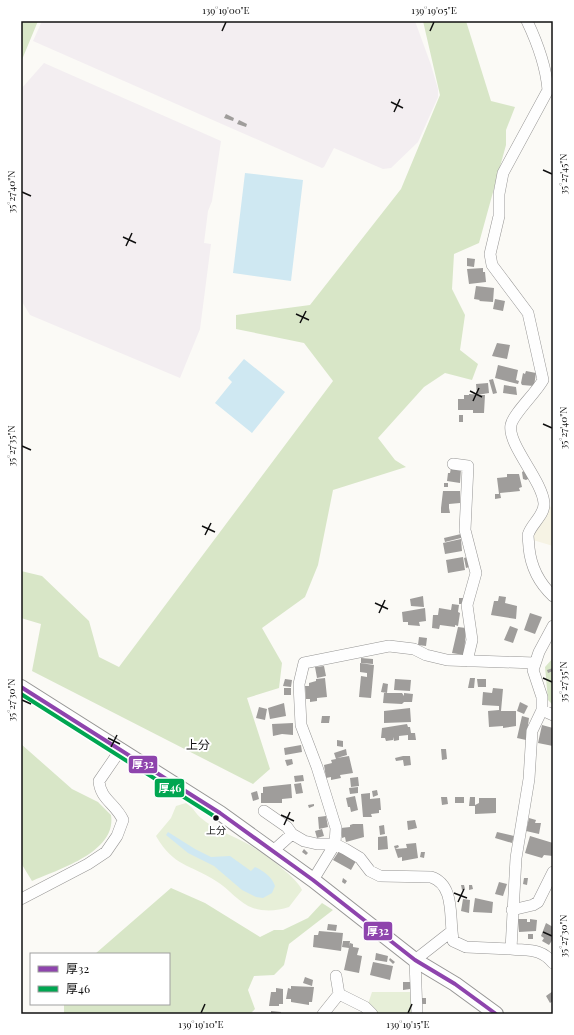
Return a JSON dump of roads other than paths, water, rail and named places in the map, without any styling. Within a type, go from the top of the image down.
[{"type":"street","points":[[527,21],[535,39],[547,80],[548,90],[504,173],[499,194],[499,216],[490,254],[492,265],[528,313],[543,380],[538,390],[513,419],[511,434],[532,473],[543,498],[543,509],[528,536],[534,571],[553,596]]},
{"type":"street","points":[[453,464],[468,466],[465,530],[476,573],[467,605],[472,640],[467,661]]},
{"type":"street","points":[[511,949],[516,858],[529,779],[532,731],[542,710],[542,697],[533,670],[553,626]]},
{"type":"street","points":[[313,880],[335,844],[336,828],[315,761],[301,724],[299,684],[304,663],[389,646],[414,649],[426,655],[447,660],[535,663]]},
{"type":"street","points":[[21,687],[220,813],[313,880],[415,960],[455,984],[496,1014]]},
{"type":"street","points":[[542,710],[553,714]]},
{"type":"street","points":[[21,898],[88,864],[106,852],[110,847],[117,836],[123,820],[119,811],[102,796],[99,781],[121,749]]},
{"type":"street","points":[[264,811],[287,827],[292,834],[304,841],[317,844],[335,844],[360,858],[370,871],[380,876],[431,877],[438,880],[444,885],[448,894],[453,941],[466,947],[539,951],[547,955],[553,963]]},
{"type":"street","points":[[273,851],[292,834]]},
{"type":"street","points":[[512,910],[533,905],[538,902],[553,872]]},
{"type":"street","points":[[415,960],[452,931]]},
{"type":"street","points":[[415,960],[417,1014]]},
{"type":"street","points":[[323,1014],[339,994],[336,976]]},
{"type":"street","points":[[339,994],[365,1007],[372,1014]]},
{"type":"water","points":[[245,173],[303,180],[291,281],[233,273]]},
{"type":"water","points":[[244,359],[285,392],[252,433],[215,403],[232,382],[228,378]]},
{"type":"water","points":[[168,832],[211,857],[230,856],[251,871],[255,867],[262,870],[274,883],[275,886],[272,893],[263,898],[256,897],[242,890],[214,866],[188,853],[166,835]]},
{"type":"place","name":"上分","points":[[216,818]]},
{"type":"district","name":"上分","points":[[198,745]]}]
